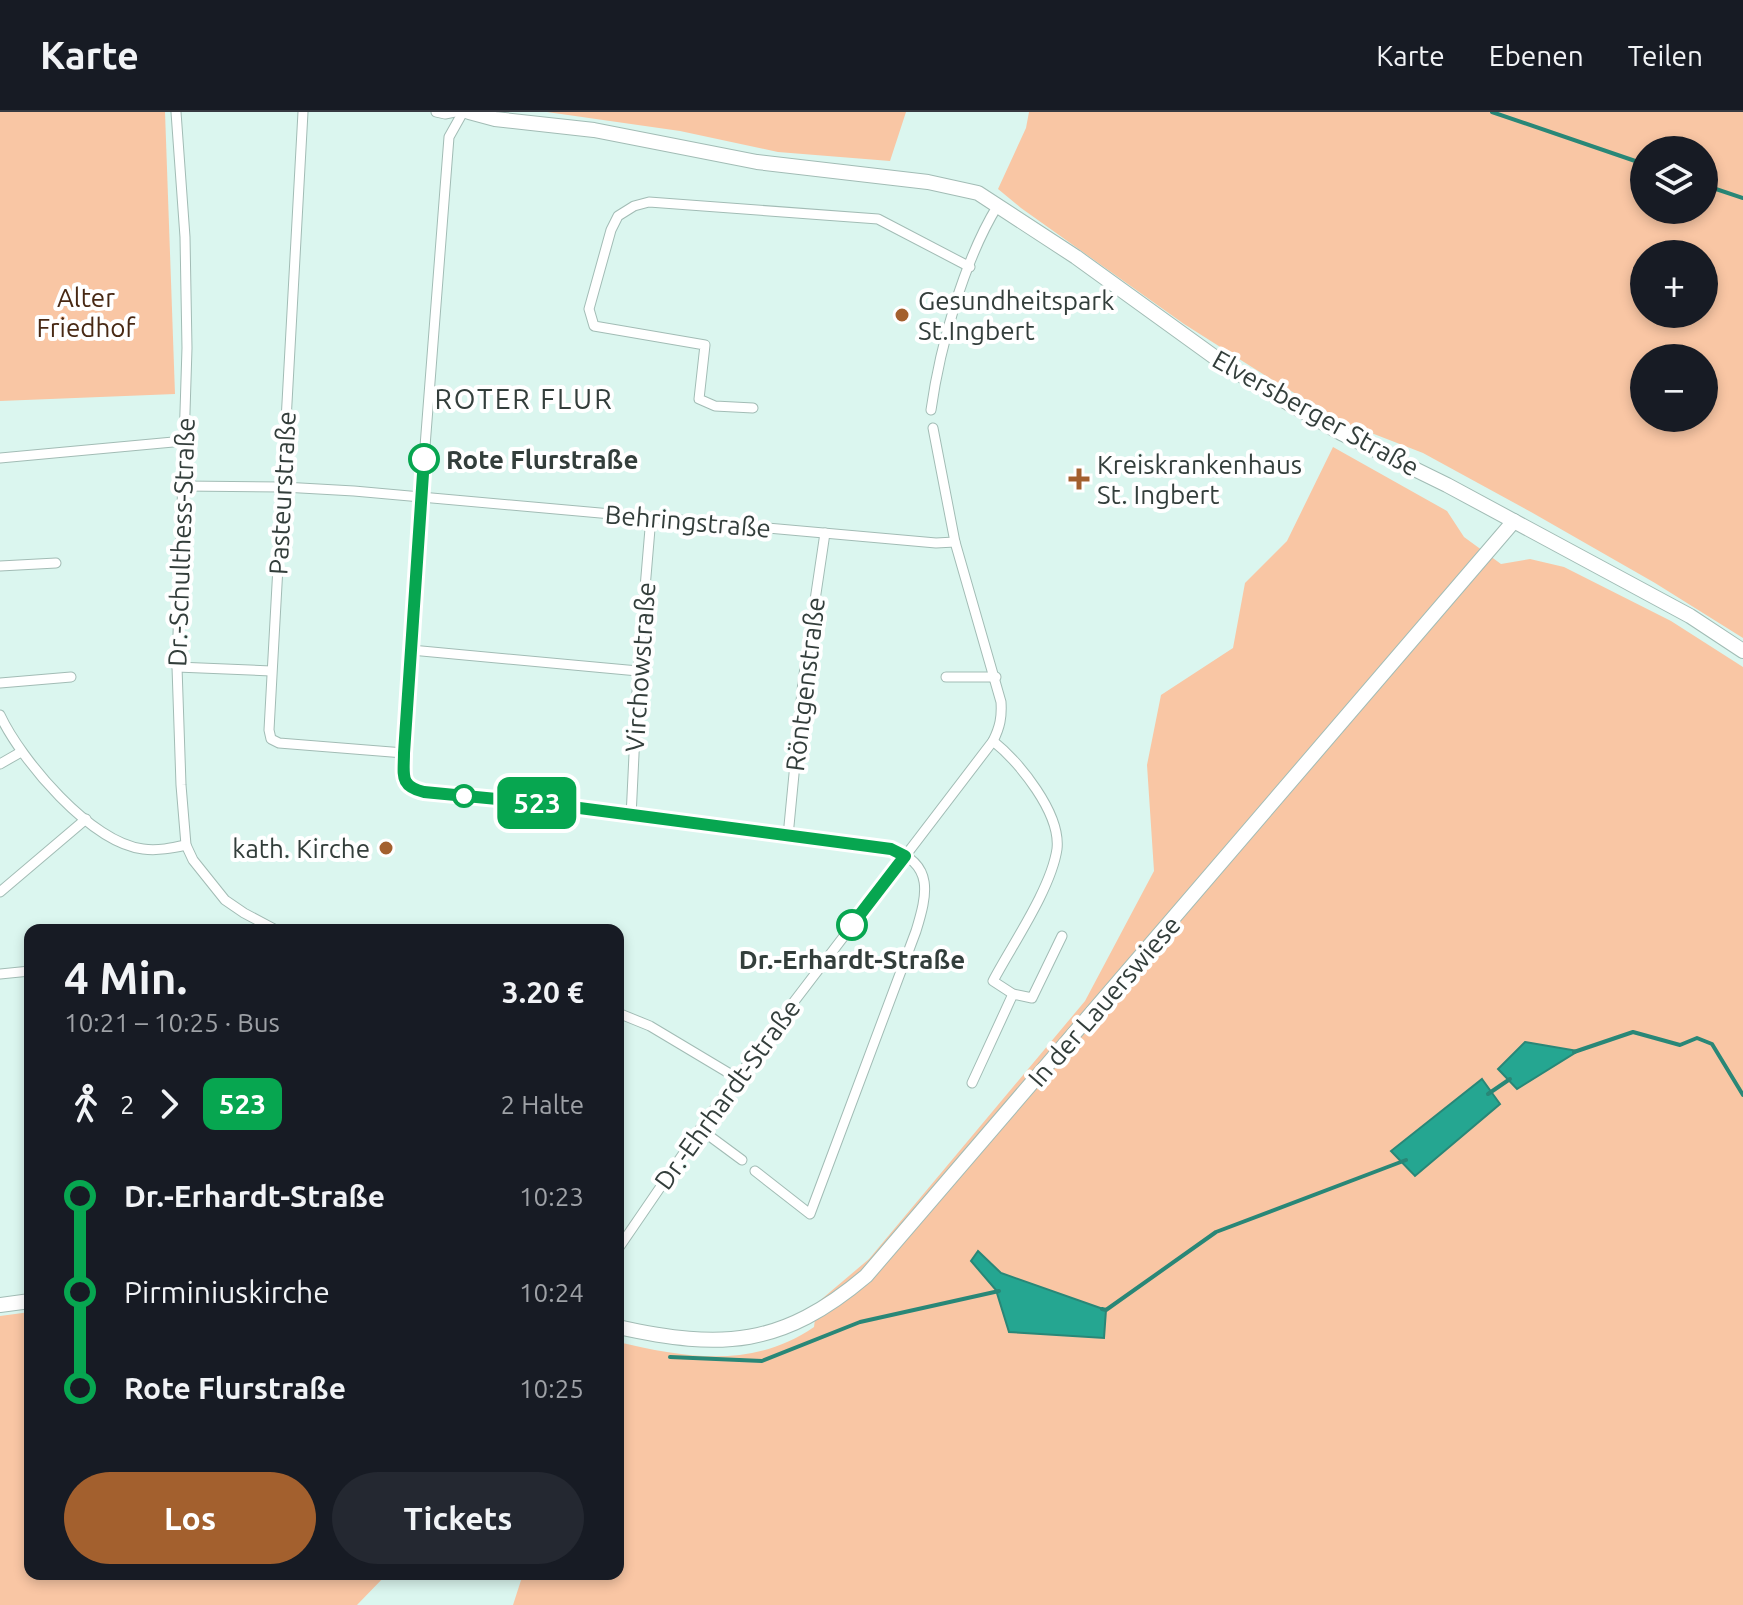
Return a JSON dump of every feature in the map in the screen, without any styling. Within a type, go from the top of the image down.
[{"type":"main road","name":"Elversberger Straße","points":[[466,112],[495,119],[594,130],[757,162],[964,188],[998,205],[1211,355],[1276,396],[1690,616],[1743,651]]},
{"type":"main road","name":"In der Lauerswiese","points":[[624,1328],[702,1340],[751,1338],[791,1325],[824,1309],[866,1276],[1514,521]]},
{"type":"main road","points":[[0,1305],[24,1302]]},
{"type":"street","name":"Dr.-Schulthess-Straße","points":[[176,112],[185,237],[187,348],[177,667],[186,845],[201,871],[225,900],[265,924]]},
{"type":"street","name":"Pasteurstraße","points":[[303,112],[269,730],[271,739],[279,743],[404,753]]},
{"type":"street","points":[[436,112],[455,112]]},
{"type":"street","points":[[466,112],[449,137],[421,498],[404,780],[407,785],[424,792],[549,804],[891,849],[905,856],[923,874],[927,889],[923,909],[810,1214],[755,1171]]},
{"type":"street","points":[[753,408],[715,406],[699,399],[705,345],[594,326],[589,309],[611,230],[618,216],[634,206],[649,202],[878,219],[970,267]]},
{"type":"street","points":[[931,410],[945,342],[970,267],[988,221],[998,205]]},
{"type":"street","name":"Dr.-Ehrhardt-Straße","points":[[624,1240],[737,1078],[993,741],[1002,718],[996,677],[955,542],[933,428]]},
{"type":"street","points":[[0,458],[184,441]]},
{"type":"street","name":"Behringstraße","points":[[183,486],[283,487],[936,543],[955,542]]},
{"type":"street","name":"Virchowstraße","points":[[631,817],[638,671],[651,517]]},
{"type":"street","name":"Röntgenstraße","points":[[788,836],[803,681],[825,533]]},
{"type":"street","points":[[0,566],[56,563]]},
{"type":"street","points":[[411,650],[638,671]]},
{"type":"street","points":[[177,667],[271,671]]},
{"type":"street","points":[[0,683],[71,677]]},
{"type":"street","points":[[946,677],[996,677]]},
{"type":"street","points":[[0,715],[21,752],[64,801],[101,832],[140,849],[161,850],[186,845]]},
{"type":"street","points":[[993,741],[1021,766],[1035,785],[1057,839],[1053,861],[1035,905],[993,981],[1013,994],[1032,998],[1062,936]]},
{"type":"street","points":[[0,764],[21,752]]},
{"type":"street","points":[[0,892],[86,819]]},
{"type":"street","points":[[0,974],[24,972]]},
{"type":"street","points":[[972,1083],[1013,994]]},
{"type":"street","points":[[624,1016],[670,1037],[737,1078]]},
{"type":"street","points":[[700,1129],[742,1160]]},
{"type":"green space","name":"Alter Friedhof","points":[[0,112],[165,112],[175,394],[0,401]]},
{"type":"green space","points":[[547,112],[906,112],[890,161],[778,152],[680,131]]},
{"type":"green space","points":[[1029,112],[1743,112],[1743,638],[1531,512],[1423,453],[1343,422],[1266,376],[1184,324],[998,189],[1026,128]]},
{"type":"green space","points":[[1333,447],[1447,511],[1464,537],[1501,564],[1530,559],[1564,567],[1671,621],[1743,667],[1743,1605],[513,1605],[521,1580],[624,1580],[624,1343],[694,1355],[743,1354],[791,1340],[814,1327],[817,1303],[869,1259],[1085,1001],[1154,871],[1147,765],[1161,695],[1233,648],[1245,583],[1287,541]],"holes":[[[1482,1080],[1500,1104],[1414,1176],[1392,1150]],[[979,1251],[1000,1273],[1106,1310],[1009,1332]]]},
{"type":"green space","points":[[24,1313],[24,1580],[381,1580],[357,1605],[0,1605],[0,1316]]},
{"type":"shaded area","points":[[1525,1042],[1578,1051],[1517,1089],[1498,1069]]},
{"type":"shaded area","points":[[1482,1079],[1500,1104],[1415,1176],[1391,1151]]},
{"type":"shaded area","points":[[978,1251],[1001,1273],[1106,1310],[1104,1338],[1009,1332],[996,1290],[971,1261]]},
{"type":"waterway","points":[[1492,112],[1630,159]]},
{"type":"waterway","points":[[1718,190],[1743,198]]},
{"type":"waterway","points":[[1574,1052],[1633,1032],[1680,1045],[1697,1038],[1712,1044],[1743,1095]]},
{"type":"waterway","points":[[1488,1094],[1510,1079]]},
{"type":"waterway","points":[[1102,1309],[1106,1310],[1216,1232],[1406,1160]]},
{"type":"waterway","points":[[670,1357],[762,1361],[860,1322],[999,1291]]},
{"type":"bus line","name":"523","points":[[424,459],[404,753],[404,780],[407,785],[424,792],[549,804],[898,851],[905,856],[852,925]]},
{"type":"place","name":"Gesundheitspark St.Ingbert","points":[[902,315]]},
{"type":"place","name":"Rote Flurstraße","points":[[424,459]]},
{"type":"place","name":"Kreiskrankenhaus St. Ingbert","points":[[1079,479]]},
{"type":"place","name":"kath. Kirche","points":[[386,848]]},
{"type":"place","name":"Dr.-Erhardt-Straße","points":[[852,925]]},
{"type":"district","name":"ROTER FLUR","points":[[524,398]]}]
